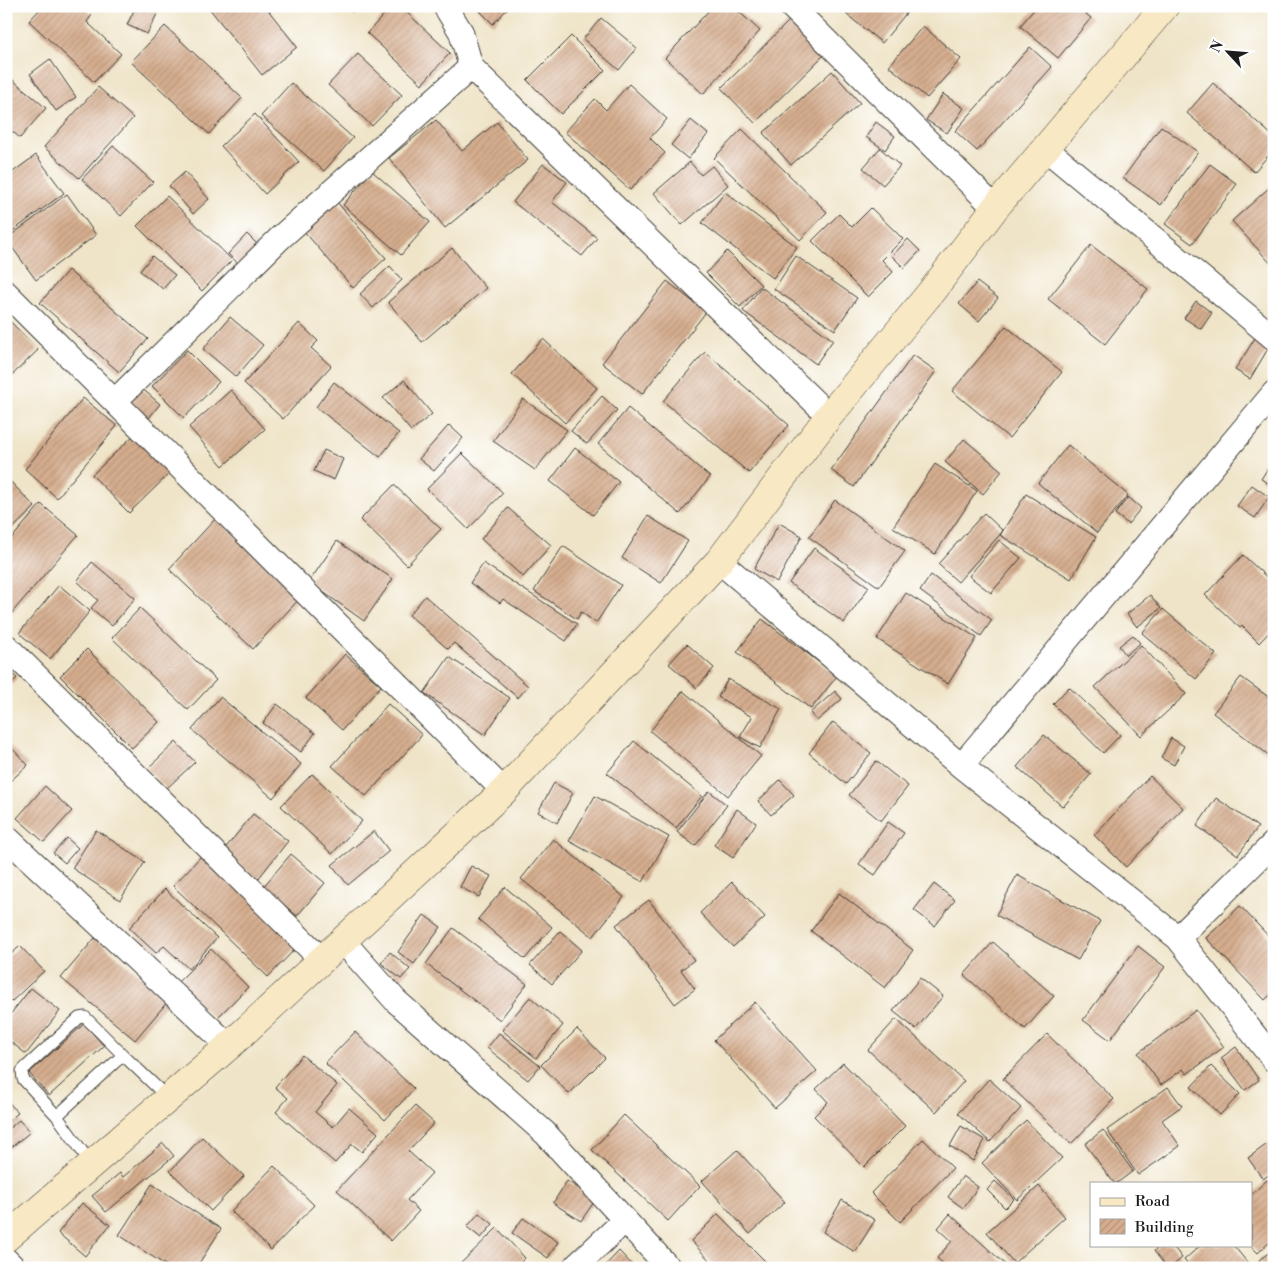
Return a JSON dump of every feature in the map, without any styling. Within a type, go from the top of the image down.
[{"type":"street","points":[[445,6],[461,32],[471,67],[829,416]]},
{"type":"street","points":[[791,6],[995,208]]},
{"type":"street","points":[[6,1238],[229,1046],[504,791],[720,561],[829,416],[931,292],[995,208],[1165,6]]},
{"type":"street","points":[[115,400],[280,238],[471,67]]},
{"type":"street","points":[[1046,149],[1274,338]]},
{"type":"street","points":[[6,293],[504,791]]},
{"type":"street","points":[[961,766],[1274,393]]},
{"type":"street","points":[[720,561],[961,766],[1178,938],[1274,1060]]},
{"type":"street","points":[[6,646],[321,959]]},
{"type":"street","points":[[6,837],[229,1046]]},
{"type":"street","points":[[1178,938],[1274,843]]},
{"type":"street","points":[[342,940],[396,1001],[545,1133],[669,1268]]},
{"type":"street","points":[[574,1268],[625,1220]]},
{"type":"street","points":[[6,1260],[14,1268]]},
{"type":"lane","points":[[92,1165],[57,1116],[23,1079],[22,1071],[80,1018],[85,1017],[168,1098]]},
{"type":"lane","points":[[57,1116],[123,1055]]},
{"type":"building","points":[[43,6],[83,6],[92,15],[87,22],[121,54],[94,82],[29,21]]},
{"type":"building","points":[[136,6],[161,6],[147,34],[127,25]]},
{"type":"building","points":[[211,6],[265,6],[297,47],[262,75],[209,8]]},
{"type":"building","points":[[348,6],[360,6],[352,12]]},
{"type":"building","points":[[392,6],[400,6],[450,53],[422,84],[367,33]]},
{"type":"building","points":[[475,6],[510,6],[493,24]]},
{"type":"building","points":[[713,6],[733,6],[760,31],[703,94],[665,58]]},
{"type":"building","points":[[852,6],[912,6],[882,43],[846,14]]},
{"type":"building","points":[[1037,6],[1076,6],[1091,18],[1058,58],[1020,26]]},
{"type":"building","points":[[601,18],[637,48],[619,70],[583,39]]},
{"type":"building","points":[[791,19],[825,54],[755,123],[721,88]]},
{"type":"building","points":[[165,26],[242,98],[209,134],[131,62]]},
{"type":"building","points":[[923,26],[961,59],[927,98],[889,66]]},
{"type":"building","points":[[571,36],[605,70],[561,114],[527,80]]},
{"type":"building","points":[[1030,47],[1052,67],[977,151],[955,131]]},
{"type":"building","points":[[358,54],[402,95],[372,126],[328,85]]},
{"type":"building","points":[[50,59],[76,97],[56,111],[30,74]]},
{"type":"building","points":[[832,71],[860,103],[791,165],[763,133]]},
{"type":"building","points":[[13,80],[46,108],[20,138],[6,126],[6,87]]},
{"type":"building","points":[[291,83],[353,138],[324,171],[261,116]]},
{"type":"building","points":[[1213,83],[1274,137],[1274,149],[1254,172],[1187,113]]},
{"type":"building","points":[[629,84],[667,119],[650,138],[665,153],[630,190],[565,132],[595,99],[606,110]]},
{"type":"building","points":[[98,87],[133,118],[79,178],[44,147]]},
{"type":"building","points":[[943,94],[964,108],[947,133],[926,120]]},
{"type":"building","points":[[255,114],[299,162],[265,194],[221,146]]},
{"type":"building","points":[[436,120],[462,151],[497,122],[528,160],[445,228],[389,158]]},
{"type":"building","points":[[691,120],[708,134],[688,159],[671,145]]},
{"type":"building","points":[[876,122],[895,136],[885,150],[866,137]]},
{"type":"building","points":[[1161,126],[1198,152],[1161,205],[1123,178]]},
{"type":"building","points":[[742,129],[827,212],[800,240],[714,158]]},
{"type":"building","points":[[113,146],[153,182],[121,216],[82,179]]},
{"type":"building","points":[[880,148],[900,166],[883,185],[863,168]]},
{"type":"building","points":[[36,155],[64,193],[6,236],[6,177]]},
{"type":"building","points":[[690,162],[701,175],[712,166],[728,185],[682,225],[654,193]]},
{"type":"building","points":[[543,164],[567,182],[552,202],[597,238],[582,256],[513,202]]},
{"type":"building","points":[[1210,164],[1237,184],[1192,244],[1165,224]]},
{"type":"building","points":[[372,171],[430,222],[401,255],[343,205]]},
{"type":"building","points":[[185,172],[209,199],[193,214],[169,186]]},
{"type":"building","points":[[1270,187],[1274,191],[1274,267],[1232,221]]},
{"type":"building","points":[[725,192],[797,247],[773,278],[702,223]]},
{"type":"building","points":[[67,194],[96,235],[36,280],[6,239]]},
{"type":"building","points":[[167,196],[232,260],[202,291],[137,226]]},
{"type":"building","points":[[336,201],[386,258],[353,288],[303,230]]},
{"type":"building","points":[[871,208],[903,239],[882,260],[893,272],[868,297],[812,241],[839,214],[852,227]]},
{"type":"building","points":[[247,234],[261,248],[243,268],[228,254]]},
{"type":"building","points":[[908,239],[920,251],[904,268],[892,256]]},
{"type":"building","points":[[1091,245],[1148,289],[1105,344],[1048,299]]},
{"type":"building","points":[[452,248],[486,288],[422,342],[388,302]]},
{"type":"building","points":[[727,251],[761,285],[740,307],[706,273]]},
{"type":"building","points":[[152,256],[175,275],[163,289],[140,271]]},
{"type":"building","points":[[796,256],[857,298],[835,330],[774,289]]},
{"type":"building","points":[[390,266],[402,280],[373,308],[360,294]]},
{"type":"building","points":[[68,270],[148,339],[119,372],[40,303]]},
{"type":"building","points":[[667,281],[706,312],[642,394],[602,363]]},
{"type":"building","points":[[977,282],[998,298],[979,321],[959,304]]},
{"type":"building","points":[[761,287],[833,340],[816,364],[743,311]]},
{"type":"building","points":[[1196,301],[1212,313],[1201,329],[1184,318]]},
{"type":"building","points":[[6,317],[38,350],[6,381]]},
{"type":"building","points":[[230,317],[263,345],[236,377],[203,349]]},
{"type":"building","points":[[299,323],[318,341],[311,348],[331,366],[283,419],[244,383]]},
{"type":"building","points":[[1006,326],[1062,372],[1009,438],[952,391]]},
{"type":"building","points":[[1255,338],[1269,347],[1250,379],[1235,370]]},
{"type":"building","points":[[543,339],[597,388],[565,423],[512,374]]},
{"type":"building","points":[[187,350],[219,382],[184,418],[152,386]]},
{"type":"building","points":[[705,352],[789,425],[749,473],[663,401]]},
{"type":"building","points":[[913,355],[936,371],[854,487],[831,470]]},
{"type":"building","points":[[404,380],[432,414],[411,431],[383,398]]},
{"type":"building","points":[[334,382],[399,433],[380,457],[316,407]]},
{"type":"building","points":[[139,386],[160,404],[149,418],[128,400]]},
{"type":"building","points":[[231,390],[265,429],[223,466],[189,427]]},
{"type":"building","points":[[602,396],[617,410],[587,444],[571,431]]},
{"type":"building","points":[[83,398],[117,426],[57,498],[25,469]]},
{"type":"building","points":[[523,399],[567,430],[535,470],[493,441]]},
{"type":"building","points":[[628,408],[710,477],[680,514],[598,444]]},
{"type":"building","points":[[449,425],[463,438],[434,471],[419,459]]},
{"type":"building","points":[[135,434],[171,472],[129,513],[92,475]]},
{"type":"building","points":[[964,439],[1002,471],[983,494],[945,462]]},
{"type":"building","points":[[1068,445],[1128,495],[1097,533],[1038,483]]},
{"type":"building","points":[[575,448],[619,482],[593,515],[550,481]]},
{"type":"building","points":[[324,450],[343,459],[334,480],[314,471]]},
{"type":"building","points":[[462,453],[503,493],[468,529],[427,489]]},
{"type":"building","points":[[1274,459],[1274,487],[1261,479]]},
{"type":"building","points":[[935,464],[977,491],[935,554],[893,527]]},
{"type":"building","points":[[6,479],[35,507],[6,535]]},
{"type":"building","points":[[394,485],[441,529],[407,565],[360,520]]},
{"type":"building","points":[[1252,485],[1269,497],[1255,518],[1237,506]]},
{"type":"building","points":[[1026,494],[1096,537],[1071,579],[1000,535]]},
{"type":"building","points":[[1128,497],[1141,508],[1128,524],[1115,514]]},
{"type":"building","points":[[835,500],[905,551],[879,587],[809,537]]},
{"type":"building","points":[[41,504],[78,535],[10,615],[6,612],[6,545]]},
{"type":"building","points":[[508,508],[551,545],[523,577],[481,539]]},
{"type":"building","points":[[984,513],[1003,531],[958,582],[938,564]]},
{"type":"building","points":[[648,516],[688,541],[661,583],[622,558]]},
{"type":"building","points":[[216,518],[301,597],[253,649],[169,569]]},
{"type":"building","points":[[779,523],[802,536],[777,582],[754,569]]},
{"type":"building","points":[[999,540],[1021,558],[991,593],[969,576]]},
{"type":"building","points":[[337,541],[393,579],[364,621],[309,582]]},
{"type":"building","points":[[563,546],[621,585],[596,623],[581,612],[577,619],[534,591]]},
{"type":"building","points":[[814,548],[869,587],[844,623],[789,583]]},
{"type":"building","points":[[1243,555],[1274,584],[1274,627],[1259,643],[1205,595]]},
{"type":"building","points":[[92,562],[135,598],[112,626],[91,608],[98,600],[77,581]]},
{"type":"building","points":[[483,563],[577,624],[566,641],[503,599],[500,603],[470,583]]},
{"type":"building","points":[[931,575],[992,620],[981,636],[920,591]]},
{"type":"building","points":[[59,585],[90,611],[50,659],[19,633]]},
{"type":"building","points":[[906,593],[977,638],[948,684],[877,639]]},
{"type":"building","points":[[1150,595],[1161,608],[1137,627],[1127,614]]},
{"type":"building","points":[[425,596],[528,686],[518,698],[454,643],[448,649],[409,615]]},
{"type":"building","points":[[140,608],[216,680],[188,710],[112,638]]},
{"type":"building","points":[[1163,609],[1216,654],[1196,679],[1142,633]]},
{"type":"building","points":[[762,619],[837,676],[811,709],[737,652]]},
{"type":"building","points":[[1133,635],[1140,643],[1126,655],[1119,646]]},
{"type":"building","points":[[687,644],[714,668],[697,688],[669,664]]},
{"type":"building","points":[[1141,645],[1186,694],[1141,736],[1095,687]]},
{"type":"building","points":[[87,649],[159,722],[132,748],[60,676]]},
{"type":"building","points":[[345,654],[381,686],[342,730],[306,698]]},
{"type":"building","points":[[449,657],[510,698],[485,735],[424,693]]},
{"type":"building","points":[[6,668],[17,678],[6,690]]},
{"type":"building","points":[[1241,677],[1274,701],[1274,759],[1213,713]]},
{"type":"building","points":[[728,679],[781,709],[760,748],[740,737],[752,717],[718,697]]},
{"type":"building","points":[[1069,687],[1120,735],[1103,753],[1053,704]]},
{"type":"building","points":[[683,691],[761,756],[728,796],[650,731]]},
{"type":"building","points":[[835,691],[842,699],[817,721],[810,713]]},
{"type":"building","points":[[220,697],[301,764],[273,798],[192,730]]},
{"type":"building","points":[[277,704],[315,733],[301,752],[263,723]]},
{"type":"building","points":[[388,704],[422,735],[366,796],[332,766]]},
{"type":"building","points":[[833,722],[871,753],[846,784],[809,753]]},
{"type":"building","points":[[1044,735],[1091,774],[1063,807],[1017,767]]},
{"type":"building","points":[[1171,738],[1184,746],[1174,765],[1161,758]]},
{"type":"building","points":[[634,741],[702,796],[676,828],[607,773]]},
{"type":"building","points":[[6,742],[28,765],[6,785]]},
{"type":"building","points":[[176,742],[195,762],[166,789],[147,769]]},
{"type":"building","points":[[876,761],[908,786],[881,821],[849,795]]},
{"type":"building","points":[[312,774],[362,821],[332,854],[281,806]]},
{"type":"building","points":[[1150,776],[1183,808],[1126,867],[1094,835]]},
{"type":"building","points":[[780,780],[794,795],[771,815],[758,801]]},
{"type":"building","points":[[554,783],[573,793],[557,823],[538,812]]},
{"type":"building","points":[[45,786],[72,811],[44,842],[17,818]]},
{"type":"building","points":[[709,791],[727,805],[695,846],[677,832]]},
{"type":"building","points":[[595,796],[669,837],[643,882],[569,841]]},
{"type":"building","points":[[1216,798],[1258,827],[1238,855],[1197,826]]},
{"type":"building","points":[[737,809],[756,823],[733,858],[714,845]]},
{"type":"building","points":[[253,814],[288,841],[258,879],[223,851]]},
{"type":"building","points":[[888,822],[904,833],[875,875],[859,864]]},
{"type":"building","points":[[96,830],[145,862],[120,900],[72,868]]},
{"type":"building","points":[[374,831],[389,851],[348,885],[332,865]]},
{"type":"building","points":[[67,838],[78,848],[65,863],[53,853]]},
{"type":"building","points":[[553,839],[624,897],[593,937],[521,879]]},
{"type":"building","points":[[204,853],[299,945],[268,977],[173,886]]},
{"type":"building","points":[[291,854],[325,883],[297,916],[263,887]]},
{"type":"building","points":[[471,866],[491,876],[479,897],[460,887]]},
{"type":"building","points":[[1017,875],[1100,921],[1078,960],[996,915]]},
{"type":"building","points":[[732,882],[765,917],[733,947],[700,913]]},
{"type":"building","points":[[934,884],[955,900],[935,926],[914,910]]},
{"type":"building","points":[[505,887],[552,927],[525,959],[478,919]]},
{"type":"building","points":[[165,889],[217,938],[189,969],[164,946],[156,953],[129,928]]},
{"type":"building","points":[[839,893],[913,950],[885,988],[811,931]]},
{"type":"building","points":[[649,900],[694,960],[681,970],[695,989],[675,1004],[616,925]]},
{"type":"building","points":[[1240,906],[1274,942],[1274,991],[1265,1000],[1206,938]]},
{"type":"building","points":[[424,915],[441,927],[414,964],[398,952]]},
{"type":"building","points":[[453,928],[527,984],[500,1020],[426,964]]},
{"type":"building","points":[[560,931],[582,950],[552,984],[530,965]]},
{"type":"building","points":[[95,938],[169,1000],[135,1040],[61,978]]},
{"type":"building","points":[[993,942],[1054,996],[1025,1029],[964,975]]},
{"type":"building","points":[[20,946],[44,971],[11,1002],[6,997],[6,959]]},
{"type":"building","points":[[1138,946],[1165,967],[1110,1040],[1083,1020]]},
{"type":"building","points":[[211,949],[248,987],[215,1020],[178,982]]},
{"type":"building","points":[[390,952],[410,969],[401,979],[381,963]]},
{"type":"building","points":[[920,978],[943,996],[916,1029],[893,1011]]},
{"type":"building","points":[[31,988],[60,1011],[26,1054],[6,1038],[6,1020]]},
{"type":"building","points":[[530,997],[563,1025],[536,1058],[502,1030]]},
{"type":"building","points":[[755,1002],[817,1071],[775,1108],[714,1040]]},
{"type":"building","points":[[1196,1010],[1224,1047],[1187,1074],[1183,1069],[1161,1085],[1138,1053]]},
{"type":"building","points":[[896,1019],[964,1081],[936,1112],[868,1050]]},
{"type":"building","points":[[84,1024],[104,1046],[49,1096],[29,1073]]},
{"type":"building","points":[[577,1029],[605,1058],[569,1094],[541,1065]]},
{"type":"building","points":[[355,1032],[414,1089],[385,1120],[325,1063]]},
{"type":"building","points":[[499,1033],[540,1066],[528,1080],[487,1048]]},
{"type":"building","points":[[1047,1034],[1114,1099],[1071,1144],[1003,1079]]},
{"type":"building","points":[[1236,1047],[1259,1080],[1245,1090],[1221,1058]]},
{"type":"building","points":[[302,1055],[337,1085],[315,1112],[333,1127],[349,1108],[378,1133],[362,1152],[352,1144],[335,1163],[276,1112],[288,1098],[275,1087]]},
{"type":"building","points":[[843,1063],[905,1126],[864,1167],[814,1116],[828,1102],[816,1089]]},
{"type":"building","points":[[1211,1066],[1240,1094],[1220,1115],[1191,1087]]},
{"type":"building","points":[[989,1079],[1021,1108],[990,1142],[958,1113]]},
{"type":"building","points":[[1168,1087],[1182,1106],[1162,1120],[1180,1146],[1138,1175],[1107,1130]]},
{"type":"building","points":[[6,1099],[18,1113],[6,1123]]},
{"type":"building","points":[[415,1106],[434,1123],[408,1151],[432,1173],[407,1200],[419,1211],[391,1241],[337,1190]]},
{"type":"building","points":[[624,1115],[700,1186],[668,1221],[592,1150]]},
{"type":"building","points":[[19,1120],[30,1132],[8,1150],[6,1147],[6,1131]]},
{"type":"building","points":[[1026,1120],[1062,1158],[1017,1200],[982,1163]]},
{"type":"building","points":[[961,1126],[985,1140],[973,1161],[950,1146]]},
{"type":"building","points":[[1103,1130],[1133,1171],[1118,1182],[1113,1182],[1085,1144]]},
{"type":"building","points":[[202,1137],[244,1176],[211,1211],[170,1171]]},
{"type":"building","points":[[923,1139],[953,1168],[900,1222],[871,1193]]},
{"type":"building","points":[[1274,1139],[1274,1171],[1263,1179],[1248,1158]]},
{"type":"building","points":[[163,1143],[174,1156],[106,1212],[92,1196],[120,1173],[123,1177]]},
{"type":"building","points":[[737,1150],[785,1202],[750,1234],[702,1181]]},
{"type":"building","points":[[274,1166],[314,1205],[271,1250],[231,1211]]},
{"type":"building","points":[[963,1176],[978,1187],[963,1208],[948,1197]]},
{"type":"building","points":[[1267,1180],[1274,1188],[1274,1238],[1258,1253],[1251,1246],[1252,1194]]},
{"type":"building","points":[[567,1181],[596,1199],[581,1221],[553,1203]]},
{"type":"building","points":[[995,1181],[1014,1199],[1005,1208],[987,1190]]},
{"type":"building","points":[[152,1184],[221,1229],[196,1268],[170,1268],[119,1235]]},
{"type":"building","points":[[1039,1186],[1065,1217],[1014,1263],[987,1232]]},
{"type":"building","points":[[842,1200],[875,1220],[855,1252],[823,1232]]},
{"type":"building","points":[[82,1203],[110,1225],[85,1256],[58,1233]]},
{"type":"building","points":[[479,1213],[493,1224],[481,1238],[467,1227]]},
{"type":"building","points":[[718,1214],[772,1268],[717,1268],[691,1241]]},
{"type":"building","points":[[950,1214],[1009,1268],[948,1268],[937,1258],[952,1241],[938,1228]]},
{"type":"building","points":[[523,1218],[558,1242],[548,1258],[512,1233]]},
{"type":"building","points":[[497,1228],[525,1258],[515,1268],[456,1268]]},
{"type":"building","points":[[1160,1246],[1173,1246],[1182,1258],[1170,1268],[1167,1268],[1154,1251]]},
{"type":"building","points":[[1200,1246],[1234,1246],[1252,1268],[1191,1268],[1184,1260]]},
{"type":"building","points":[[1274,1249],[1274,1268],[1265,1268],[1259,1260]]},
{"type":"building","points":[[619,1251],[635,1268],[603,1268]]}]
